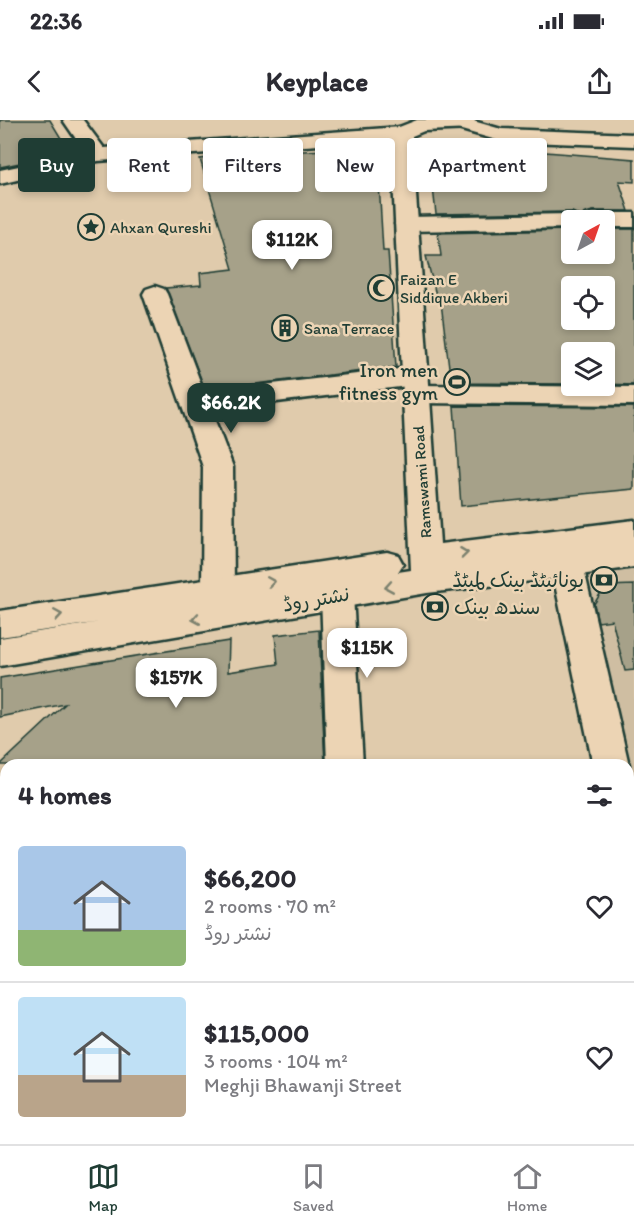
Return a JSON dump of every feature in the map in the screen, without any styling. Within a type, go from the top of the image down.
[{"type":"main road","points":[[73,120],[98,155]]},
{"type":"main road","points":[[0,177],[98,155],[401,133],[414,126],[430,123],[465,122],[500,135],[634,140]]},
{"type":"main road","name":"Ramswami Road","points":[[401,133],[427,569]]},
{"type":"main road","points":[[615,220],[634,220]]},
{"type":"main road","points":[[407,224],[561,221]]},
{"type":"main road","points":[[154,294],[218,467],[218,590]]},
{"type":"main road","points":[[194,402],[416,385],[634,396]]},
{"type":"main road","name":"نشتر روڈ","points":[[0,652],[337,595],[427,569],[634,532]]},
{"type":"main road","name":"نشتر روڈ","points":[[0,624],[218,590],[427,569],[567,565],[634,555]]},
{"type":"main road","points":[[567,565],[610,759]]},
{"type":"main road","points":[[337,595],[345,759]]},
{"type":"shaded area","points":[[634,555],[634,759],[626,759],[567,565]]},
{"type":"building","points":[[0,120],[50,120],[61,138],[18,138],[18,163],[0,167]]},
{"type":"building","name":"Sana Terrace","points":[[315,150],[315,192],[380,192],[383,251],[388,251],[396,367],[205,390],[166,288],[201,285],[200,273],[233,269],[210,192],[303,192],[303,151]]},
{"type":"building","points":[[547,152],[634,159],[634,182],[619,181],[629,211],[561,210],[561,212],[436,214],[434,192],[547,192]]},
{"type":"building","points":[[615,229],[634,229],[634,385],[615,384],[615,342],[561,342],[561,384],[451,383],[441,303],[438,303],[426,256],[441,256],[438,233],[561,230],[561,264],[615,264]]},
{"type":"building","points":[[454,406],[634,407],[634,489],[461,506]]},
{"type":"building","points":[[634,585],[634,670],[625,671],[612,620],[598,622],[594,604],[605,586]]},
{"type":"building","points":[[319,630],[325,759],[6,759],[65,704],[0,717],[0,678],[229,641],[228,672],[278,664],[275,635]]},
{"type":"place","name":"Ahxan Qureshi","points":[[91,227]]},
{"type":"place","name":"Faizan E Siddique Akberi","points":[[381,288]]},
{"type":"place","name":"Sana Terrace","points":[[285,328]]},
{"type":"place","name":"Iron men fitness gym","points":[[457,382]]},
{"type":"place","name":"یونائیٹڈ بینک لمیٹڈ","points":[[604,580]]},
{"type":"place","name":"سندھ بینک","points":[[435,607]]}]
